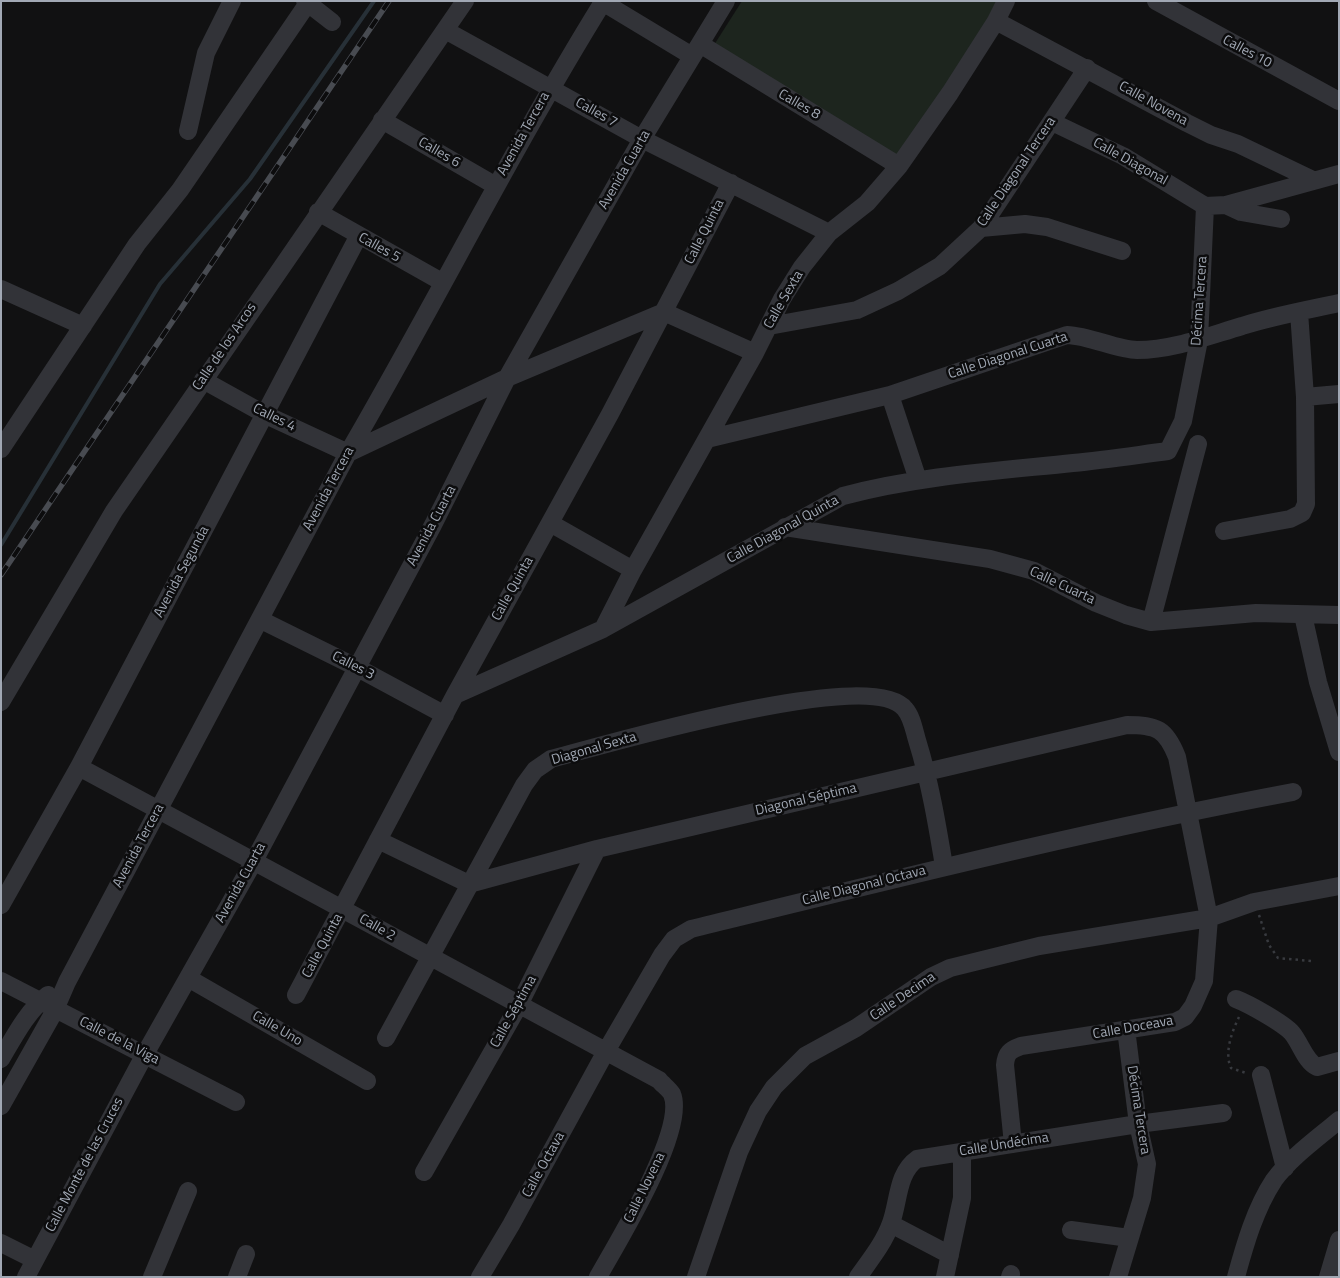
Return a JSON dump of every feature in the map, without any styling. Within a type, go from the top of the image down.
[{"type":"street","points":[[188,131],[206,53],[232,1]]},
{"type":"street","name":"Calle de los Arcos","points":[[1,702],[114,511],[465,1]]},
{"type":"street","name":"Avenida Cuarta","points":[[144,1054],[254,860],[434,525],[507,378],[642,139],[726,1]]},
{"type":"street","name":"Calle Sexta","points":[[604,629],[633,570],[755,352],[782,299],[802,268],[829,233],[867,203],[899,166],[950,93],[996,21],[1006,1]]},
{"type":"street","name":"Calles 10","points":[[1156,1],[1339,101]]},
{"type":"street","points":[[1,449],[137,244],[180,190],[306,2],[332,22]]},
{"type":"street","name":"Calles 8","points":[[609,3],[696,50],[899,166]]},
{"type":"street","name":"Avenida Tercera","points":[[1,1106],[55,1009],[67,982],[157,810],[261,620],[348,453],[396,370],[442,282],[550,87],[609,3]]},
{"type":"street","name":"Calle Novena","points":[[996,21],[1187,123],[1211,135],[1238,144],[1313,180]]},
{"type":"street","name":"Calles 7","points":[[445,30],[642,139],[829,233]]},
{"type":"street","name":"Calle Diagonal Tercera","points":[[769,326],[857,310],[898,291],[940,266],[981,228],[1086,68]]},
{"type":"street","name":"Calles 6","points":[[382,120],[496,186]]},
{"type":"street","name":"Calle Diagonal","points":[[1052,122],[1124,156],[1205,206]]},
{"type":"street","points":[[1205,206],[1226,205],[1339,174]]},
{"type":"street","name":"Calle Quinta","points":[[296,995],[455,695],[664,312],[731,183]]},
{"type":"street","points":[[1226,205],[1241,212],[1281,219]]},
{"type":"street","name":"Décima Tercera","points":[[1168,451],[1183,422],[1199,340],[1205,206]]},
{"type":"street","name":"Calles 5","points":[[318,212],[358,237],[442,282]]},
{"type":"street","points":[[981,228],[1005,224],[1047,227],[1122,251]]},
{"type":"street","name":"Avenida Segunda","points":[[1,905],[78,766],[266,415],[358,237]]},
{"type":"street","points":[[1,288],[83,326]]},
{"type":"street","name":"Calle Diagonal Cuarta","points":[[707,439],[890,396],[1066,335],[1084,336],[1136,350],[1199,340],[1243,325],[1339,303]]},
{"type":"street","points":[[348,453],[507,378],[664,312],[755,352]]},
{"type":"street","points":[[1224,531],[1290,519],[1302,513],[1306,504],[1305,397],[1299,312]]},
{"type":"street","name":"Calles 4","points":[[203,380],[266,415],[348,453]]},
{"type":"street","points":[[1305,397],[1339,394]]},
{"type":"street","points":[[890,396],[918,480]]},
{"type":"street","points":[[1151,622],[1198,444]]},
{"type":"street","name":"Calle Diagonal Quinta","points":[[455,695],[604,629],[843,496],[874,488],[961,473],[1075,463],[1168,451]]},
{"type":"street","points":[[550,523],[633,570]]},
{"type":"street","name":"Calle Cuarta","points":[[785,527],[990,559],[1034,571],[1096,603],[1126,615],[1151,622],[1256,613],[1339,615]]},
{"type":"street","points":[[1303,614],[1318,682],[1339,752]]},
{"type":"street","name":"Calles 3","points":[[261,620],[356,667],[444,716]]},
{"type":"street","name":"Diagonal Sexta","points":[[386,1038],[524,785],[535,770],[551,759],[753,708],[812,697],[868,696],[892,700],[900,703],[906,710],[927,772],[944,866]]},
{"type":"street","name":"Diagonal Séptima","points":[[469,884],[596,849],[1126,725],[1145,725]]},
{"type":"street","name":"Calle Doceava","points":[[1013,1144],[1005,1065],[1006,1055],[1013,1049],[1021,1046],[1166,1024],[1185,1017],[1193,1006],[1204,981],[1209,918],[1177,757],[1170,738],[1158,730],[1145,725]]},
{"type":"street","name":"Calle 2","points":[[78,766],[343,908],[430,958],[605,1053],[659,1080],[672,1094]]},
{"type":"street","name":"Calle Diagonal Octava","points":[[605,1053],[662,955],[674,939],[691,929],[944,866],[1101,830],[1293,792]]},
{"type":"street","points":[[378,840],[469,884]]},
{"type":"street","name":"Calle Séptima","points":[[424,1172],[519,1005],[596,849]]},
{"type":"street","name":"Calle Decima","points":[[696,1277],[739,1152],[758,1111],[774,1087],[805,1056],[856,1028],[931,976],[950,968],[1039,946],[1209,918],[1254,902],[1339,886]]},
{"type":"street","name":"Calle Uno","points":[[188,978],[367,1081]]},
{"type":"street","name":"Calle de la Viga","points":[[1,981],[236,1102]]},
{"type":"street","points":[[1,1059],[20,1027],[39,1002],[67,982]]},
{"type":"street","points":[[1241,1002],[1258,1009],[1288,1029],[1310,1063],[1317,1067],[1339,1062]]},
{"type":"street","name":"Décima Tercera","points":[[1118,1277],[1142,1198],[1147,1164],[1138,1124],[1126,1029]]},
{"type":"street","name":"Calle Octava","points":[[480,1277],[511,1225],[605,1053]]},
{"type":"street","name":"Calle Monte de las Cruces","points":[[26,1277],[144,1054]]},
{"type":"street","points":[[1260,1075],[1285,1168]]},
{"type":"street","name":"Calle Novena","points":[[598,1277],[644,1194],[662,1154],[672,1126],[672,1094]]},
{"type":"street","name":"Calle Undécima","points":[[858,1277],[879,1248],[891,1224],[904,1174],[908,1165],[917,1159],[1138,1124],[1223,1113]]},
{"type":"street","points":[[1236,1277],[1258,1210],[1274,1181],[1285,1168],[1339,1120]]},
{"type":"street","points":[[945,1277],[962,1198],[962,1152]]},
{"type":"street","points":[[152,1277],[188,1191]]},
{"type":"street","points":[[891,1224],[950,1254]]},
{"type":"street","points":[[1071,1230],[1129,1238]]},
{"type":"street","points":[[1328,1277],[1339,1240]]},
{"type":"street","points":[[1,1243],[35,1260]]},
{"type":"street","points":[[237,1277],[246,1254]]},
{"type":"path","points":[[1254,902],[1269,945],[1278,958],[1311,960]]},
{"type":"path","points":[[1241,1002],[1231,1032],[1229,1063],[1237,1071],[1260,1075]]},
{"type":"shaded area","points":[[742,1],[1003,1],[899,162],[714,45]]},
{"type":"waterway","points":[[1,545],[160,284],[250,179],[374,1]]},
{"type":"railway","points":[[1,575],[389,1]]}]
